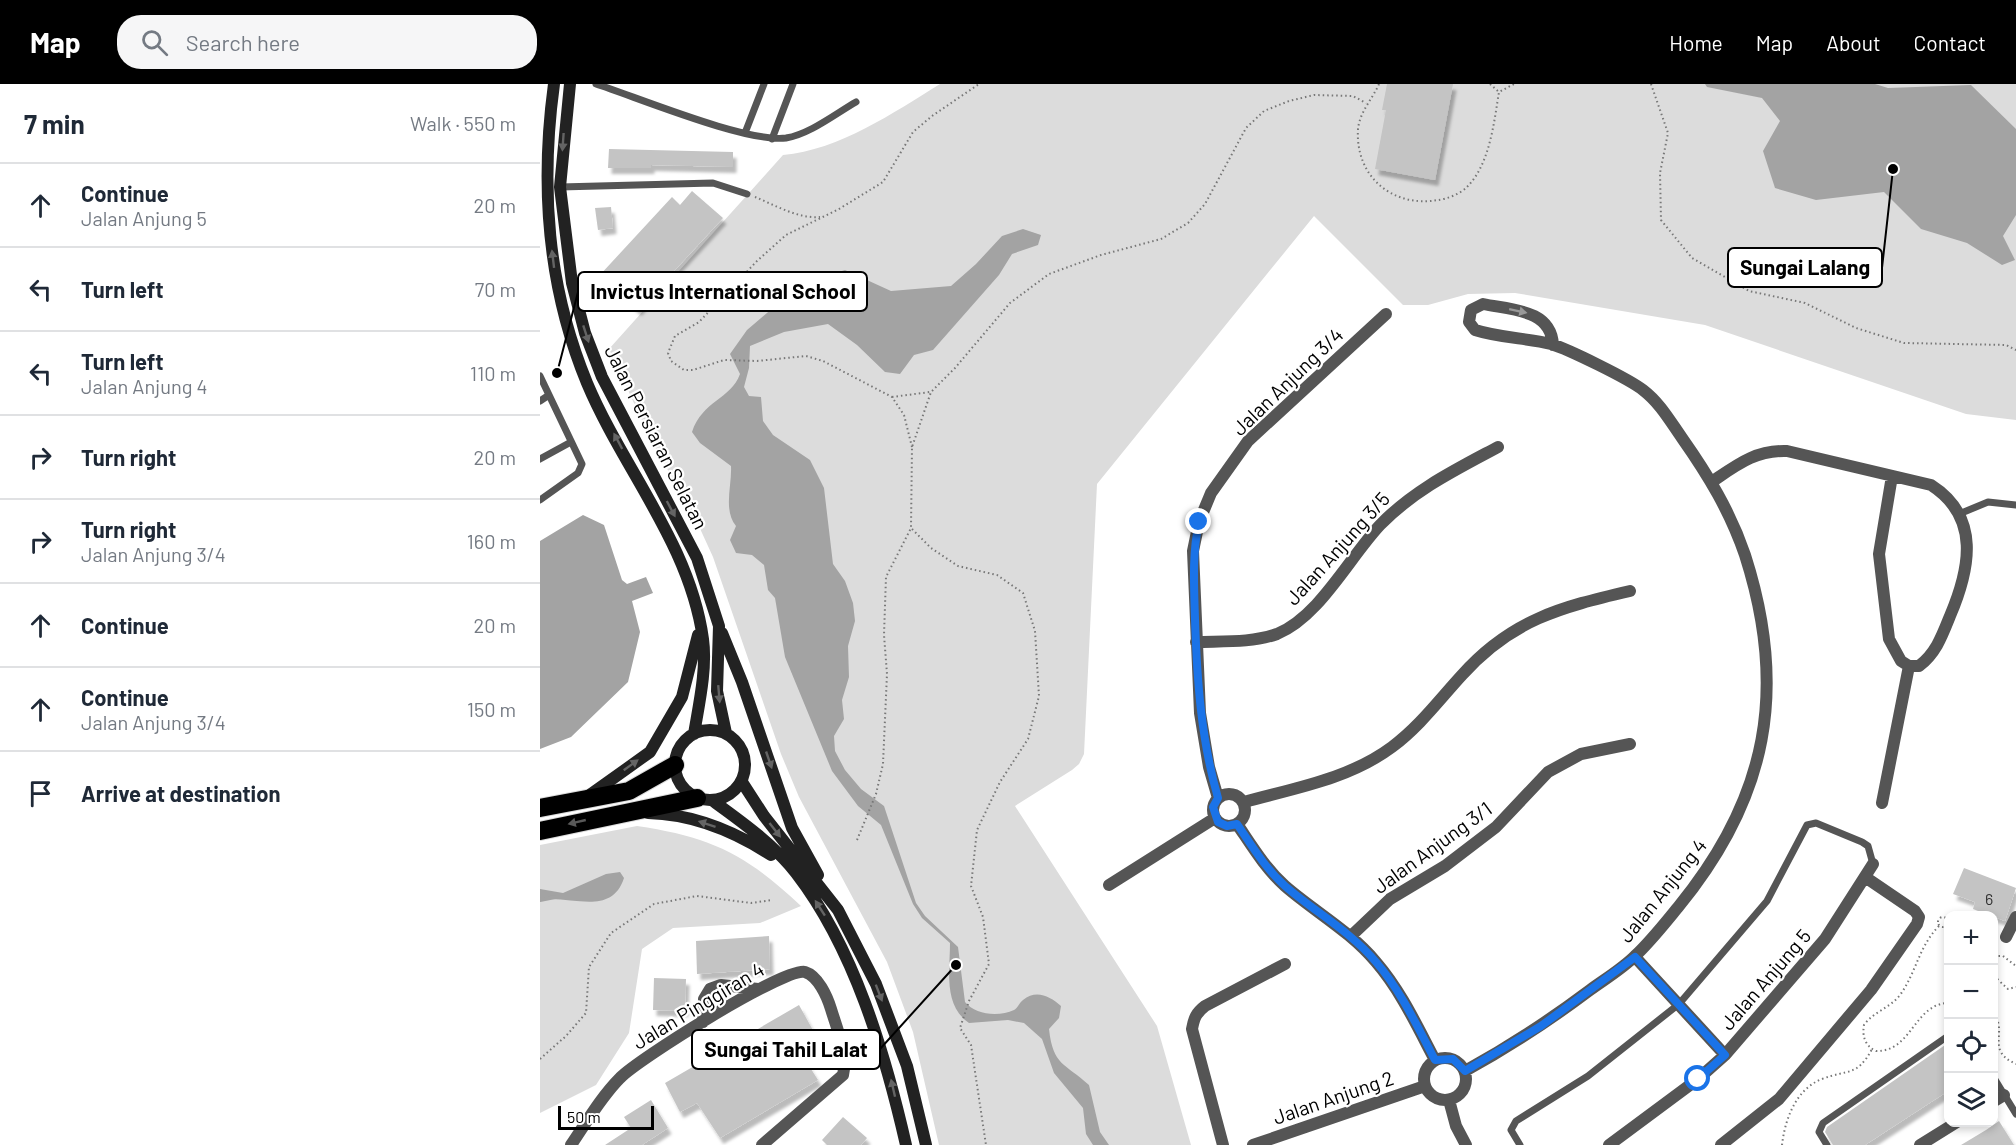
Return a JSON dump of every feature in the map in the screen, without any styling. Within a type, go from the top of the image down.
[{"type":"highway","points":[[540,808],[629,791],[675,765]]},
{"type":"highway","points":[[540,831],[620,812],[705,799]]},
{"type":"street","name":"Jalan Persiaran Selatan","points":[[554,84],[542,188],[556,287],[570,337],[588,384],[682,563],[703,640],[700,692],[694,734]]},
{"type":"street","name":"Jalan Persiaran Selatan","points":[[570,84],[560,187],[572,283],[585,333],[602,377],[697,558],[719,626],[717,691],[726,733]]},
{"type":"street","name":"Jalan Anjung 4","points":[[1465,1071],[1541,1026],[1635,957],[1697,884],[1719,854],[1752,785],[1765,725],[1767,665],[1764,629],[1753,581],[1740,540],[1713,481],[1661,408],[1643,390],[1553,345],[1475,330],[1469,322],[1471,310],[1483,304],[1535,315],[1549,326],[1553,345]]},
{"type":"street","name":"Jalan Anjung 3/4","points":[[1218,798],[1209,766],[1200,713],[1193,551],[1199,522],[1211,493],[1248,441],[1386,314]]},
{"type":"street","name":"Jalan Anjung 3/5","points":[[1196,642],[1260,639],[1279,633],[1298,621],[1314,606],[1380,525],[1402,504],[1431,483],[1498,447]]},
{"type":"street","points":[[1713,481],[1737,465],[1768,451],[1787,451],[1931,485],[1942,492],[1959,514],[1968,550],[1962,588],[1936,650],[1919,666],[1909,666],[1893,651],[1889,639],[1879,554],[1892,476]]},
{"type":"street","points":[[1244,802],[1338,776],[1365,764],[1392,747],[1422,722],[1481,656],[1509,635],[1537,617],[1563,607],[1630,591]]},
{"type":"street","points":[[719,626],[742,682],[792,828],[876,984],[907,1065],[926,1145]]},
{"type":"street","points":[[584,799],[650,752],[682,697],[700,628]]},
{"type":"street","points":[[1882,803],[1909,666]]},
{"type":"street","points":[[705,799],[730,795],[742,782],[746,768],[744,755],[738,743],[726,733],[711,730],[694,734],[684,742],[677,752],[675,765],[677,779],[685,790],[705,799],[757,834],[795,871],[824,914],[860,993],[890,1073],[906,1145]]},
{"type":"street","name":"Jalan Anjung 3/1","points":[[1351,936],[1390,898],[1445,866],[1496,827],[1548,772],[1581,754],[1630,744]]},
{"type":"street","points":[[742,782],[764,816],[838,910]]},
{"type":"street","points":[[1235,795],[1244,802],[1245,814],[1237,824],[1222,825],[1215,818],[1213,807],[1218,798],[1235,795]]},
{"type":"street","points":[[620,812],[655,813],[700,821],[743,837],[795,871]]},
{"type":"street","points":[[1109,885],[1215,818]]},
{"type":"street","points":[[1237,824],[1266,867],[1284,885],[1351,936],[1377,962],[1404,1000],[1435,1060]]},
{"type":"street","name":"Jalan Anjung 5","points":[[1609,1145],[1698,1079],[1725,1055],[1825,939],[1873,864]]},
{"type":"street","points":[[1721,1145],[1779,1100],[1871,990],[1917,924],[1919,917],[1915,911],[1865,877]]},
{"type":"street","points":[[2006,937],[2016,917]]},
{"type":"street","points":[[1635,957],[1725,1055]]},
{"type":"street","points":[[1223,1145],[1192,1029],[1194,1020],[1197,1013],[1205,1006],[1285,964]]},
{"type":"street","name":"Jalan Pinggiran 4","points":[[571,1145],[618,1080],[703,1022],[758,989],[794,972],[804,972],[812,976],[830,1005],[846,1065],[843,1075],[836,1083],[762,1145]]},
{"type":"street","points":[[703,1022],[704,999],[710,989],[721,985],[758,989]]},
{"type":"street","points":[[1453,1059],[1465,1071],[1464,1089],[1449,1100],[1434,1097],[1425,1086],[1425,1071],[1435,1060],[1453,1059]]},
{"type":"street","name":"Jalan Anjung 2","points":[[1253,1145],[1425,1086]]},
{"type":"street","points":[[1449,1100],[1456,1126],[1466,1145]]},
{"type":"street","points":[[1920,1145],[1949,1127]]},
{"type":"lane","points":[[596,84],[617,87],[745,133],[772,139],[788,138],[802,133],[856,102]]},
{"type":"lane","points":[[745,133],[764,84]]},
{"type":"lane","points":[[772,139],[793,84]]},
{"type":"lane","points":[[560,187],[713,183],[747,194]]},
{"type":"lane","points":[[540,376],[582,464],[582,469],[540,500]]},
{"type":"lane","points":[[540,401],[549,394]]},
{"type":"lane","points":[[540,459],[571,442]]},
{"type":"lane","points":[[1959,514],[1988,502],[2016,505]]},
{"type":"lane","points":[[1520,1145],[1511,1130],[1516,1121],[1588,1076],[1679,1004],[1767,901],[1807,825],[1816,823],[1862,842],[1868,846],[1873,864]]},
{"type":"lane","points":[[1827,1145],[1819,1132],[1823,1123],[1944,1039]]},
{"type":"lane","points":[[1999,1098],[2016,1114]]},
{"type":"path","points":[[857,840],[876,794],[884,752],[887,674],[886,577],[912,528],[912,447],[904,415],[892,397],[823,360],[806,356],[717,360],[693,370],[684,370],[671,361],[668,353],[675,336],[699,322],[765,255],[799,227],[823,217],[883,182],[913,132],[979,84]]},
{"type":"path","points":[[1379,84],[1366,103],[1358,128],[1359,149],[1366,166],[1379,186],[1397,198],[1422,203],[1447,199],[1466,189],[1484,156],[1499,92],[1514,84]]},
{"type":"path","points":[[1490,84],[1499,92]]},
{"type":"path","points":[[1651,84],[1668,133],[1660,172],[1661,220],[1692,258],[1749,291],[1804,303],[1856,328],[1904,342],[2006,345],[2016,350]]},
{"type":"path","points":[[892,397],[922,395],[930,392],[954,369],[1010,303],[1049,274],[1101,255],[1161,239],[1188,223],[1205,204],[1246,128],[1264,111],[1289,101],[1314,95],[1353,96],[1366,103]]},
{"type":"path","points":[[747,194],[796,214],[810,218],[823,217]]},
{"type":"path","points":[[912,447],[930,392]]},
{"type":"path","points":[[912,528],[931,548],[958,566],[997,575],[1023,593],[1035,631],[1039,696],[1028,739],[1000,782],[977,830],[971,886],[983,916],[989,964],[969,1001],[960,1028],[971,1046],[986,1145]]},
{"type":"path","points":[[540,1059],[566,1036],[586,1013],[589,967],[611,933],[654,904],[697,896],[751,903],[772,900]]},
{"type":"path","points":[[1939,926],[1937,921],[1940,917],[1944,918]]},
{"type":"path","points":[[1939,926],[1944,927]]},
{"type":"path","points":[[1939,926],[1928,938],[1898,997],[1864,1025],[1864,1037],[1872,1049],[1886,1051],[1897,1046],[1926,1012],[1944,1004]]},
{"type":"path","points":[[1998,956],[2003,956],[2016,966]]},
{"type":"path","points":[[1998,980],[2008,989],[2016,987]]},
{"type":"path","points":[[1996,1019],[1998,1048],[2006,1059],[2016,1064]]},
{"type":"path","points":[[1782,1145],[1789,1116],[1800,1096],[1821,1079],[1849,1074],[1859,1068],[1872,1049]]},
{"type":"shaded area","points":[[940,84],[2016,84],[2016,420],[1966,414],[1705,325],[1515,293],[1468,294],[1428,305],[1403,305],[1314,216],[1097,484],[1084,754],[1079,764],[1072,770],[1015,806],[1157,1026],[1191,1145],[939,1145],[913,1032],[887,962],[799,797],[781,754],[713,557],[697,522],[651,440],[609,349],[783,155],[804,152],[845,138],[884,118]]},
{"type":"shaded area","points":[[1705,84],[1875,84],[1888,88],[1971,85],[2016,129],[2016,215],[2003,236],[2015,260],[2002,265],[1967,243],[1921,229],[1884,192],[1816,200],[1775,188],[1763,151],[1780,121],[1762,98],[1707,87]]},
{"type":"shaded area","points":[[1023,229],[1041,235],[1038,245],[1012,254],[999,275],[933,350],[914,355],[900,374],[885,372],[857,345],[828,324],[784,332],[750,346],[749,368],[744,387],[749,396],[761,397],[763,421],[773,435],[810,460],[824,488],[833,564],[845,581],[853,603],[855,621],[848,646],[849,677],[842,700],[844,719],[834,736],[835,751],[845,770],[861,789],[884,806],[916,903],[925,916],[958,947],[965,1002],[981,1012],[1001,1014],[1014,1010],[1023,1000],[1038,994],[1052,999],[1061,1006],[1059,1018],[1049,1029],[1054,1050],[1062,1063],[1089,1085],[1100,1132],[1109,1145],[1093,1145],[1086,1134],[1083,1108],[1054,1073],[1042,1039],[1024,1023],[1008,1020],[969,1023],[955,1007],[949,976],[950,943],[922,918],[913,904],[881,825],[858,806],[832,771],[785,657],[775,598],[768,590],[764,565],[752,555],[736,553],[730,540],[736,526],[732,520],[729,505],[731,466],[700,443],[692,432],[702,413],[736,382],[740,374],[730,354],[747,330],[801,284],[845,270],[891,291],[951,286],[1002,236]]},
{"type":"shaded area","points":[[583,515],[604,525],[622,580],[627,584],[646,577],[653,593],[632,601],[640,632],[628,682],[571,737],[540,749],[540,541]]},
{"type":"shaded area","points":[[637,826],[686,836],[726,851],[763,873],[801,906],[760,923],[673,928],[642,949],[629,1033],[596,1085],[540,1113],[540,845]]},
{"type":"shaded area","points":[[620,872],[624,878],[618,890],[599,901],[540,900],[540,889],[563,893],[606,874]]},
{"type":"building","points":[[1387,84],[1453,84],[1435,180],[1375,169],[1386,110],[1382,110]]},
{"type":"building","points":[[609,149],[733,152],[733,167],[651,165],[651,168],[608,168]]},
{"type":"building","points":[[692,191],[723,218],[638,310],[599,276],[672,197],[680,205]]},
{"type":"building","points":[[611,207],[613,228],[598,230],[595,208]]},
{"type":"building","points":[[1964,868],[2016,888],[2005,921],[1998,918],[1998,911],[1973,909],[1975,902],[1953,894]]},
{"type":"building","points":[[769,936],[770,969],[697,974],[696,941]]},
{"type":"building","points":[[654,978],[686,979],[685,1011],[653,1010]]},
{"type":"building","points":[[799,1005],[815,1034],[795,1044],[818,1080],[720,1138],[697,1103],[680,1112],[665,1083]]},
{"type":"building","points":[[1944,1046],[1944,1094],[1865,1145],[1833,1145],[1825,1132],[1827,1127]]},
{"type":"building","points":[[651,1100],[668,1128],[642,1145],[605,1145],[631,1128],[624,1117]]},
{"type":"building","points":[[843,1117],[867,1138],[861,1145],[827,1145],[822,1140]]},
{"type":"building","points":[[1998,1122],[2014,1145],[1961,1145],[1990,1127],[1998,1127]]},
{"type":"waterway","points":[[540,900],[555,897]]},
{"type":"place","name":"Sungai Lalang","points":[[1893,169]]},
{"type":"place","name":"Invictus International School","points":[[557,373]]},
{"type":"place","name":"Sungai Tahil Lalat","points":[[956,965]]},
{"type":"route","points":[[1199,522],[1193,551],[1200,713],[1209,766],[1218,798],[1213,807],[1213,813],[1218,822],[1227,826],[1237,824],[1266,867],[1284,885],[1351,936],[1377,962],[1404,1000],[1435,1060],[1444,1057],[1453,1059],[1465,1071],[1541,1026],[1635,957],[1725,1055],[1698,1079]]}]
